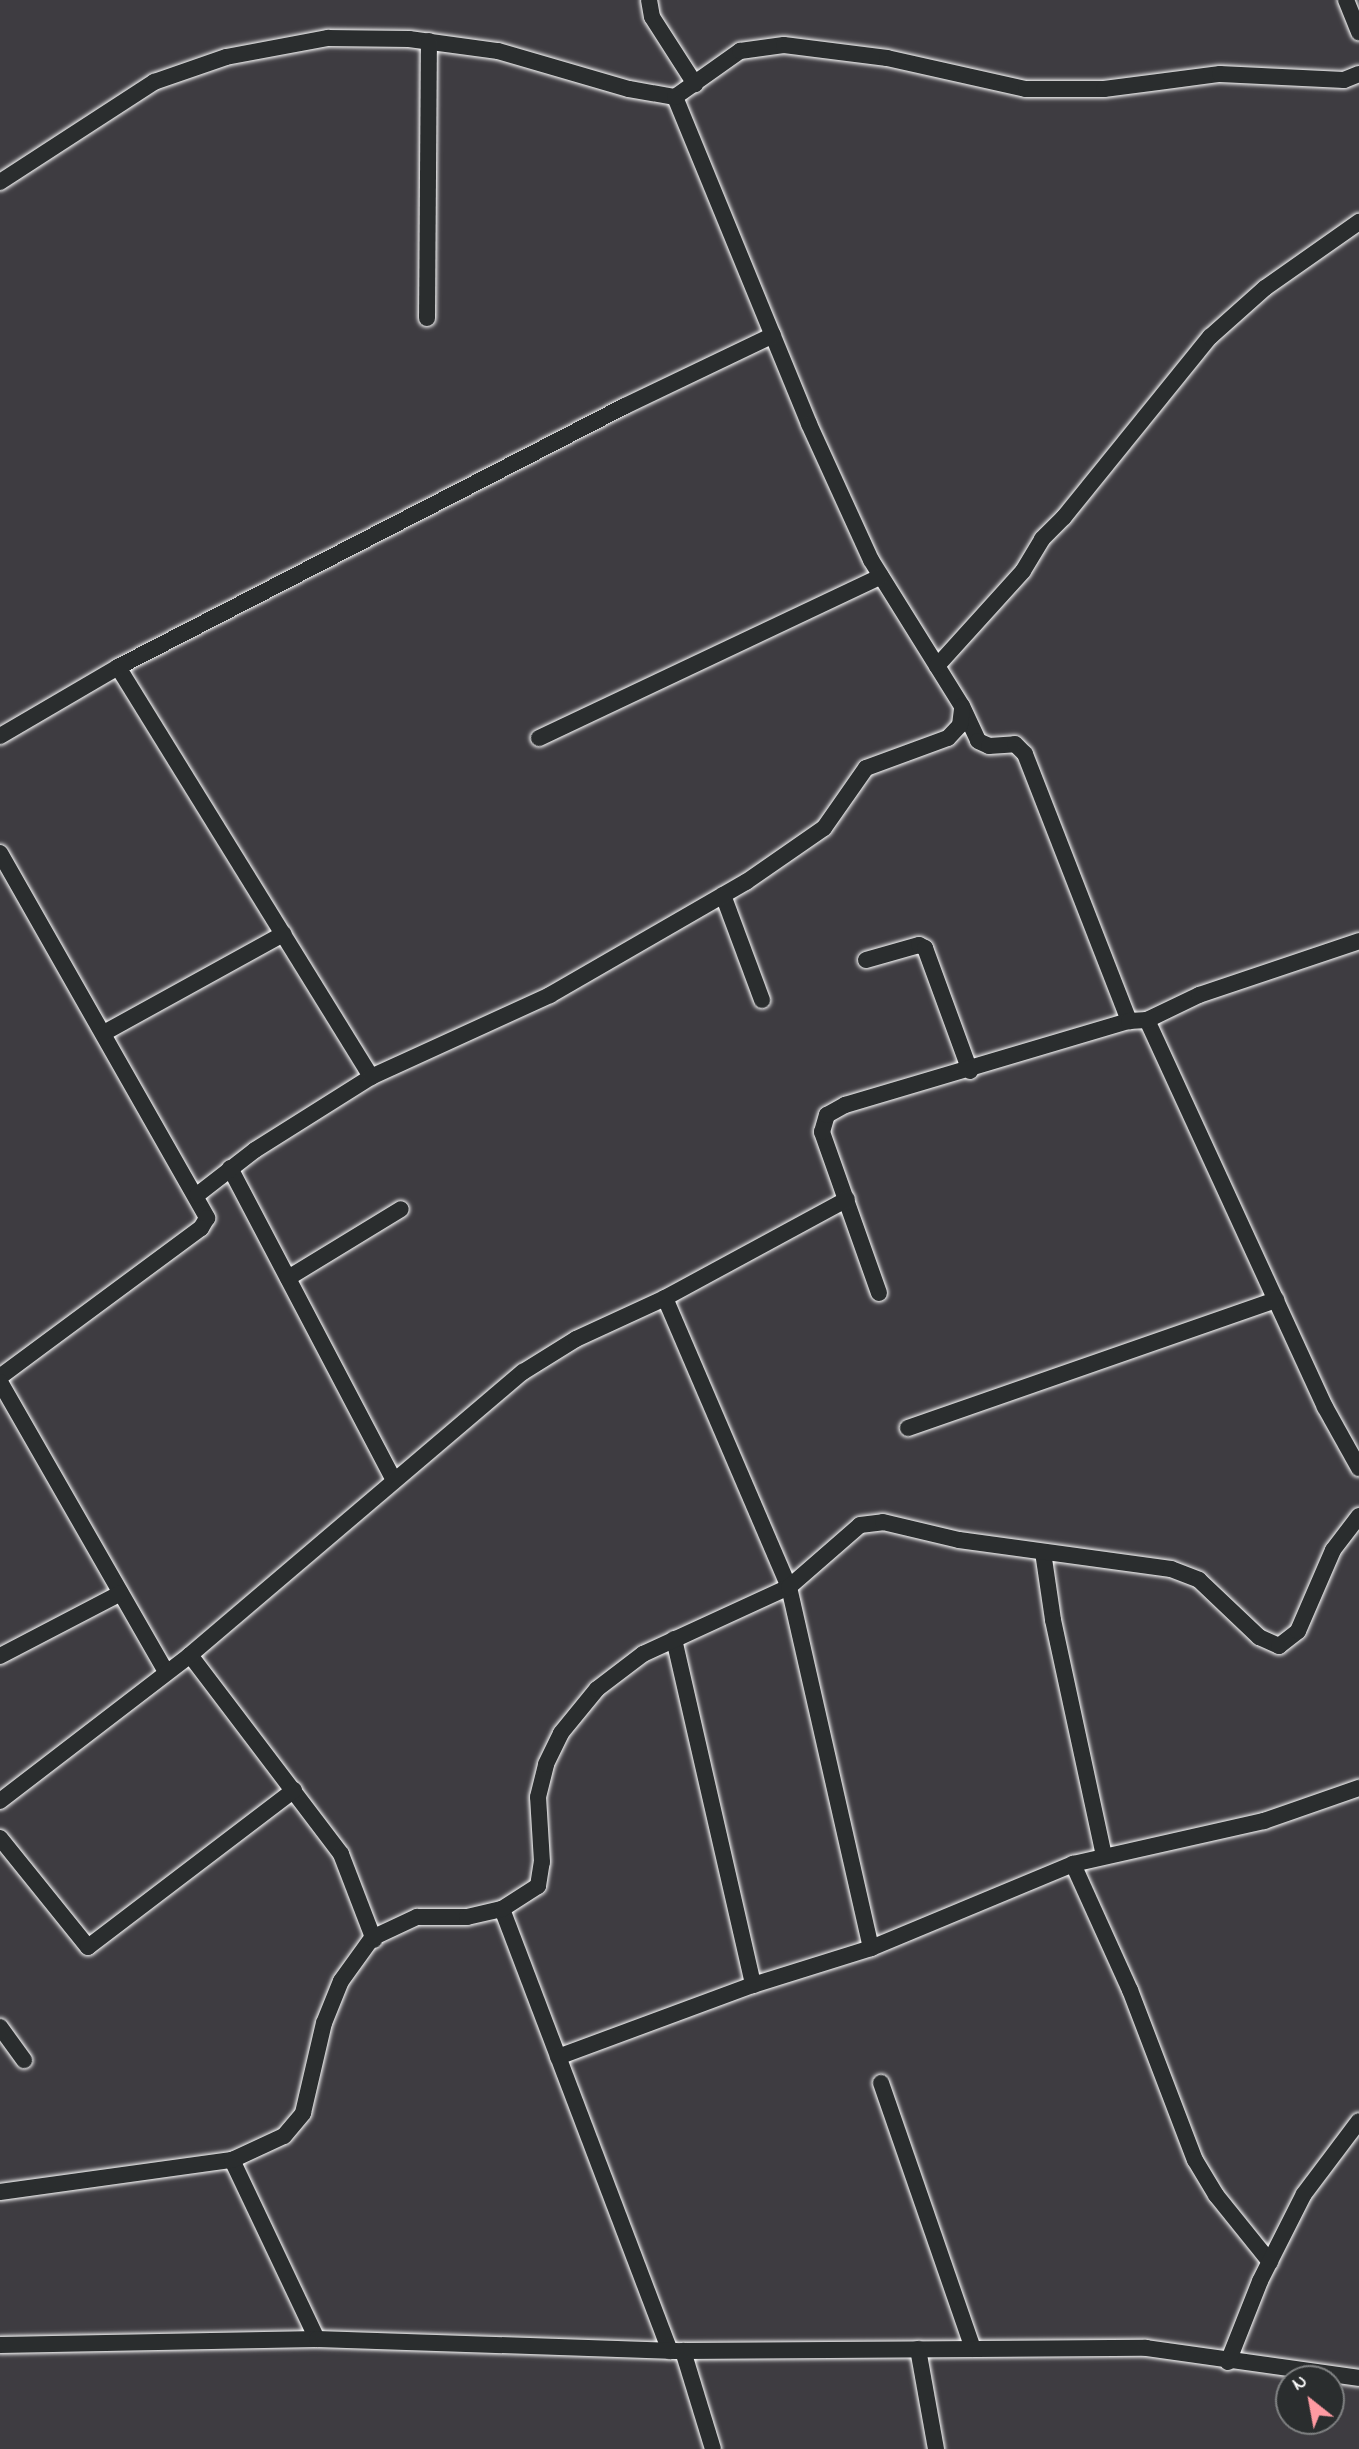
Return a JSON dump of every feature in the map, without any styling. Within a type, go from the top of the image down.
[{"type":"street","points":[[649,0],[652,17],[695,84]]},
{"type":"street","points":[[1346,0],[1359,33]]},
{"type":"street","points":[[0,182],[131,92],[187,69],[268,47],[328,38],[429,41],[498,51],[629,89],[675,97],[740,51],[783,45],[887,58],[1026,89],[1104,89],[1220,74],[1344,80],[1359,74]]},
{"type":"street","points":[[427,318],[429,41]]},
{"type":"street","points":[[675,97],[773,335],[881,576],[962,706],[981,744],[1015,744],[1025,754],[1129,1021]]},
{"type":"street","points":[[937,666],[1023,571],[1042,538],[1065,517],[1210,337],[1265,288],[1359,222]]},
{"type":"street","points":[[0,736],[118,667],[625,406],[773,335]]},
{"type":"street","points":[[539,738],[881,576]]},
{"type":"street","points":[[118,667],[371,1077]]},
{"type":"street","points":[[197,1195],[230,1168],[371,1077],[550,995],[723,895],[824,828],[866,768],[948,738],[960,725],[962,706]]},
{"type":"street","points":[[0,853],[207,1215],[204,1224],[0,1379],[166,1672]]},
{"type":"street","points":[[723,895],[762,1000]]},
{"type":"street","points":[[104,1033],[283,934]]},
{"type":"street","points":[[879,1293],[822,1132],[827,1115],[845,1105],[970,1071],[1129,1021],[1147,1020],[1199,995],[1359,941]]},
{"type":"street","points":[[866,960],[904,948],[925,948],[970,1071]]},
{"type":"street","points":[[1147,1020],[1276,1300],[1359,1468]]},
{"type":"street","points":[[230,1168],[393,1479]]},
{"type":"street","points":[[0,1801],[190,1655],[393,1479],[546,1356],[665,1298],[847,1199]]},
{"type":"street","points":[[288,1278],[401,1209]]},
{"type":"street","points":[[665,1298],[789,1587],[871,1948]]},
{"type":"street","points":[[908,1428],[1276,1300]]},
{"type":"street","points":[[0,2192],[232,2160],[265,2148],[296,2125],[341,1981],[374,1940],[417,1917],[467,1917],[502,1909],[538,1886],[542,1862],[538,1797],[546,1764],[561,1733],[612,1675],[674,1639],[789,1587],[860,1525],[874,1521],[1044,1552],[1187,1574],[1213,1591],[1265,1642],[1279,1646],[1298,1631],[1333,1550],[1359,1516]]},
{"type":"street","points":[[1044,1552],[1053,1620],[1104,1856]]},
{"type":"street","points":[[0,1656],[121,1593]]},
{"type":"street","points":[[674,1639],[753,1985]]},
{"type":"street","points":[[190,1655],[294,1790],[346,1863],[374,1940]]},
{"type":"street","points":[[558,2057],[753,1985],[871,1948],[1073,1864],[1264,1821],[1359,1787]]},
{"type":"street","points":[[0,1838],[88,1947],[294,1790]]},
{"type":"street","points":[[1073,1864],[1130,1990],[1195,2160],[1216,2195],[1270,2262]]},
{"type":"street","points":[[502,1909],[558,2057],[677,2351],[713,2449]]},
{"type":"street","points":[[0,2027],[24,2060]]},
{"type":"street","points":[[881,2083],[973,2349]]},
{"type":"street","points":[[1228,2362],[1270,2262],[1304,2194],[1359,2120]]},
{"type":"street","points":[[232,2160],[317,2339]]},
{"type":"street","points":[[0,2344],[317,2339],[677,2351],[1146,2348],[1228,2362],[1359,2378]]},
{"type":"street","points":[[918,2350],[936,2449]]}]
